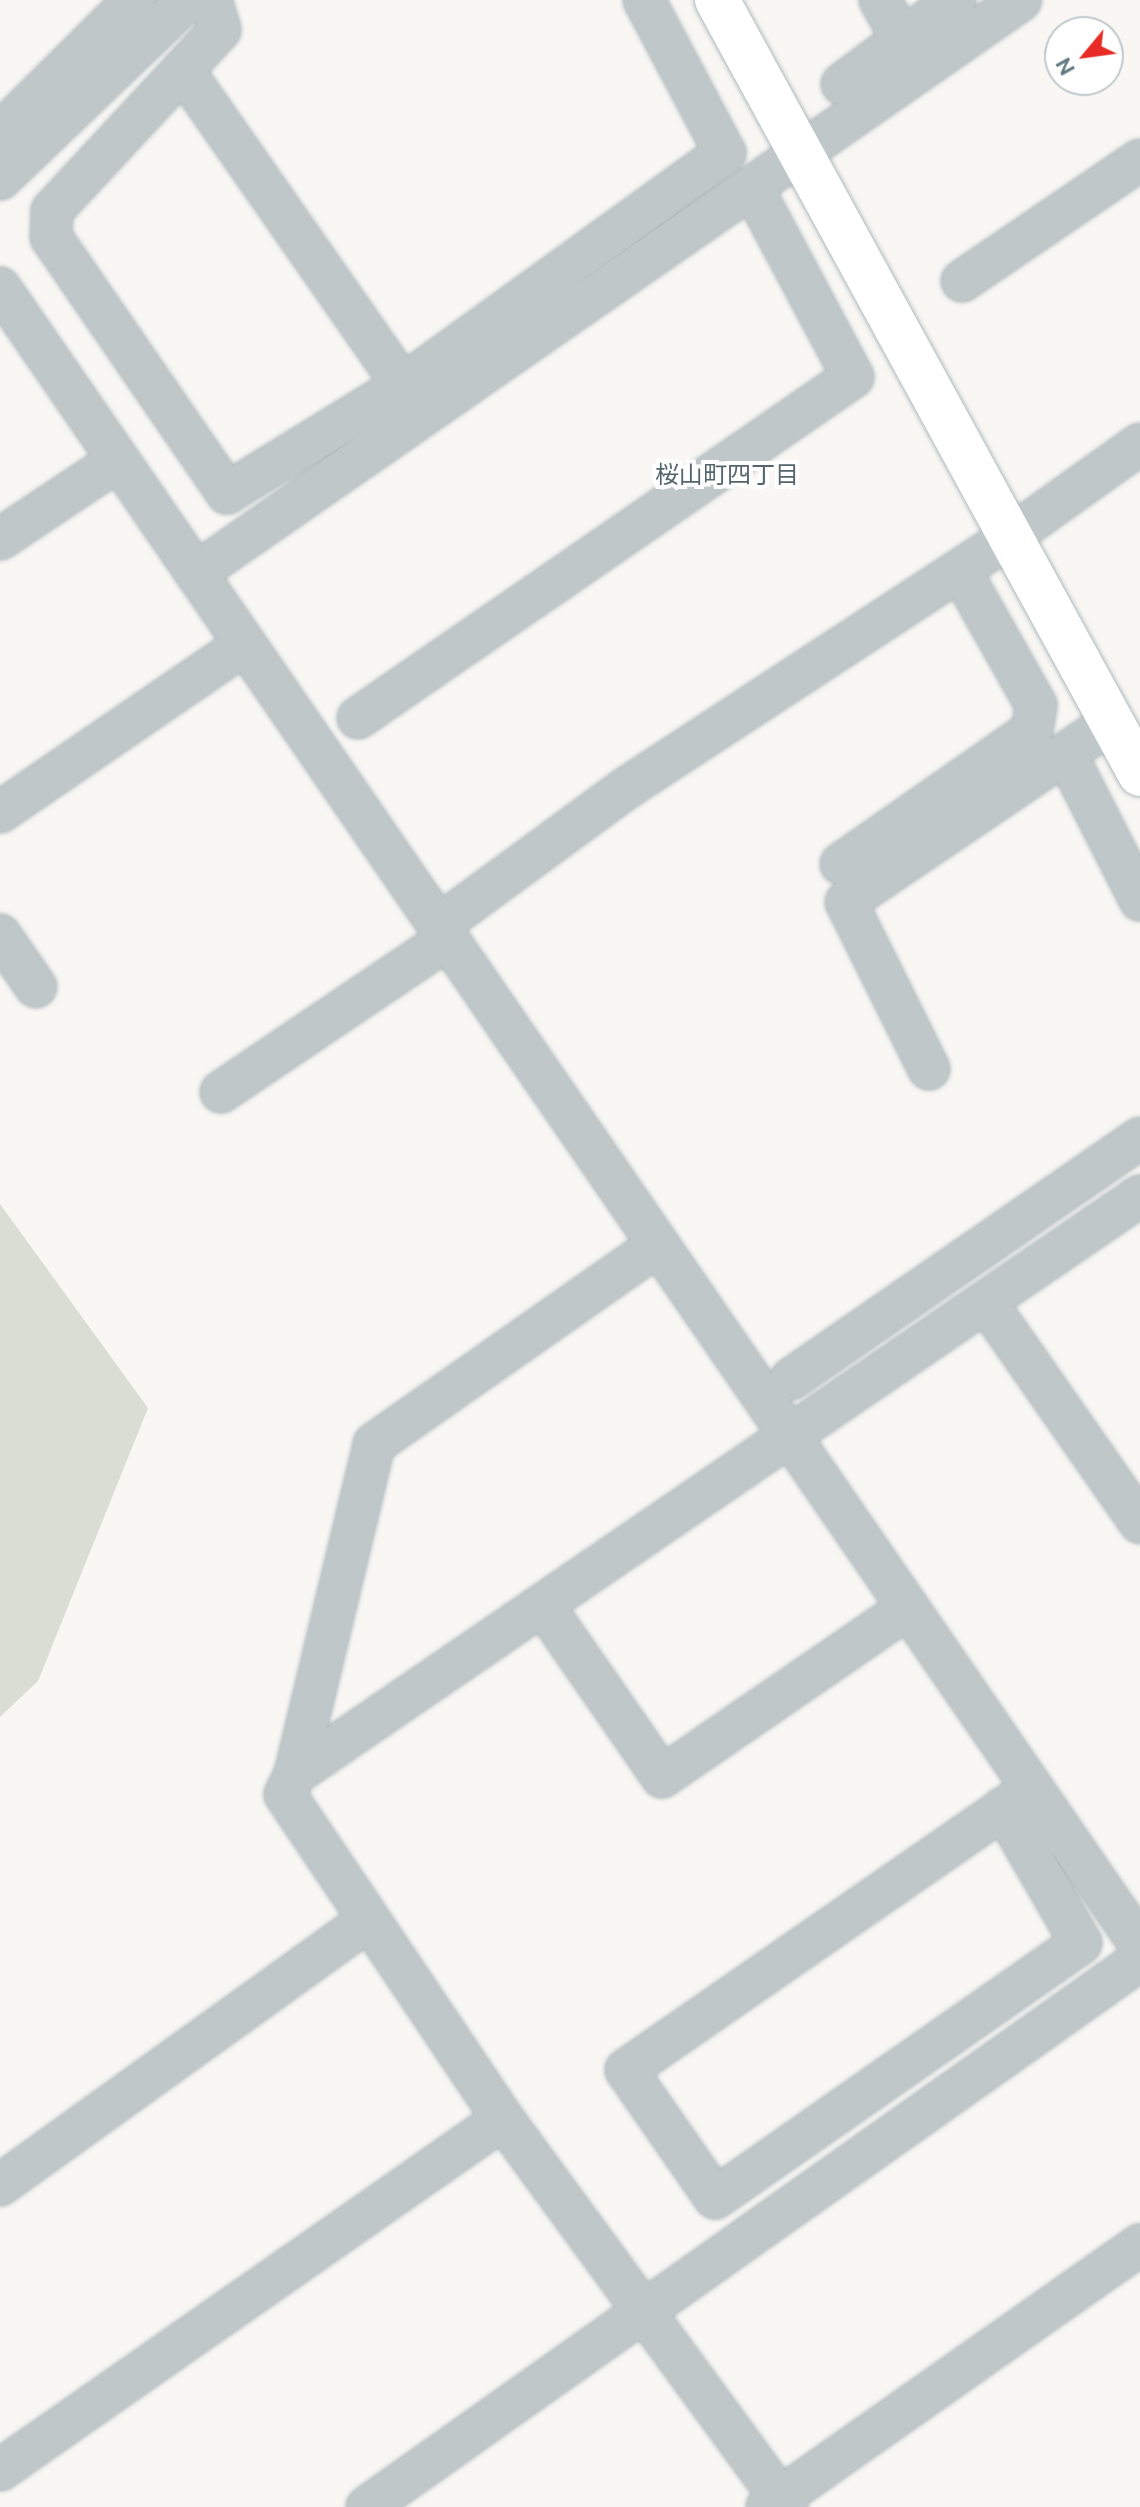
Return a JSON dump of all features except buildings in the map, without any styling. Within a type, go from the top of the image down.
[{"type":"street","points":[[0,133],[134,0]]},
{"type":"street","points":[[0,179],[187,0]]},
{"type":"street","points":[[211,0],[220,30],[52,211],[51,237],[227,493],[403,385],[725,153],[644,0]]},
{"type":"street","points":[[717,0],[1112,722],[1138,764]]},
{"type":"street","points":[[880,0],[902,39]]},
{"type":"street","points":[[842,84],[955,0]]},
{"type":"street","points":[[196,573],[1021,0]]},
{"type":"street","points":[[183,70],[403,385]]},
{"type":"street","points":[[962,281],[1140,160]]},
{"type":"street","points":[[358,718],[853,377],[752,187]]},
{"type":"street","points":[[2,295],[443,932],[905,1610],[1017,1799],[1081,1943],[715,2198],[626,2070],[1017,1799]]},
{"type":"street","points":[[221,1092],[443,932],[625,789],[1011,536],[1140,444]]},
{"type":"street","points":[[0,539],[117,461]]},
{"type":"street","points":[[841,864],[1032,731],[1036,705],[960,570]]},
{"type":"street","points":[[6,796],[245,644]]},
{"type":"street","points":[[929,1069],[846,902],[1112,722]]},
{"type":"street","points":[[1066,754],[1140,900]]},
{"type":"street","points":[[0,935],[36,987]]},
{"type":"street","points":[[791,1379],[1140,1138]]},
{"type":"street","points":[[295,1774],[1140,1196]]},
{"type":"street","points":[[657,1246],[374,1444],[295,1774],[285,1794],[503,2119],[644,2311],[778,2504],[1140,2245]]},
{"type":"street","points":[[986,1302],[1140,1523]]},
{"type":"street","points":[[543,1605],[662,1777],[905,1610]]},
{"type":"street","points":[[1017,1799],[1140,1945]]},
{"type":"street","points":[[0,2185],[369,1920]]},
{"type":"street","points":[[367,2507],[1140,1960]]},
{"type":"street","points":[[0,2470],[503,2119]]},
{"type":"shaded area","points":[[0,1204],[148,1408],[38,1681],[0,1717]]},
{"type":"district","name":"桜山町四丁目","points":[[727,475]]}]
